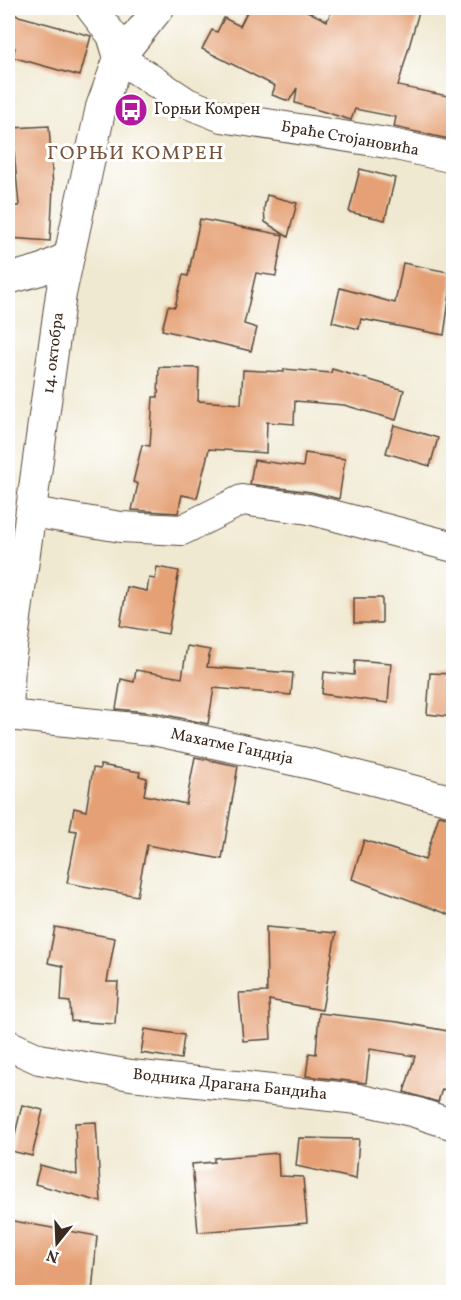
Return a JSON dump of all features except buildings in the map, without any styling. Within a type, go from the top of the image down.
[{"type":"street","points":[[91,8],[112,34],[119,58]]},
{"type":"street","name":"14. октобра","points":[[8,716],[10,661],[68,256],[101,106],[119,58],[159,8]]},
{"type":"street","name":"Браће Стојановића","points":[[119,58],[188,103],[222,117],[387,143],[453,158]]},
{"type":"street","points":[[8,279],[40,270],[68,256]]},
{"type":"street","points":[[32,512],[121,527],[182,530],[242,500],[309,509],[453,547]]},
{"type":"street","name":"Махатме Гандија","points":[[8,716],[153,730],[311,764],[453,801]]},
{"type":"street","name":"Водника Драгана Бандића","points":[[8,1045],[39,1059],[131,1075],[358,1099],[415,1112],[453,1125]]},
{"type":"place","name":"Горњи Комрен","points":[[131,110]]},
{"type":"district","name":"ГОРЊИ КОМРЕН","points":[[136,154]]}]
